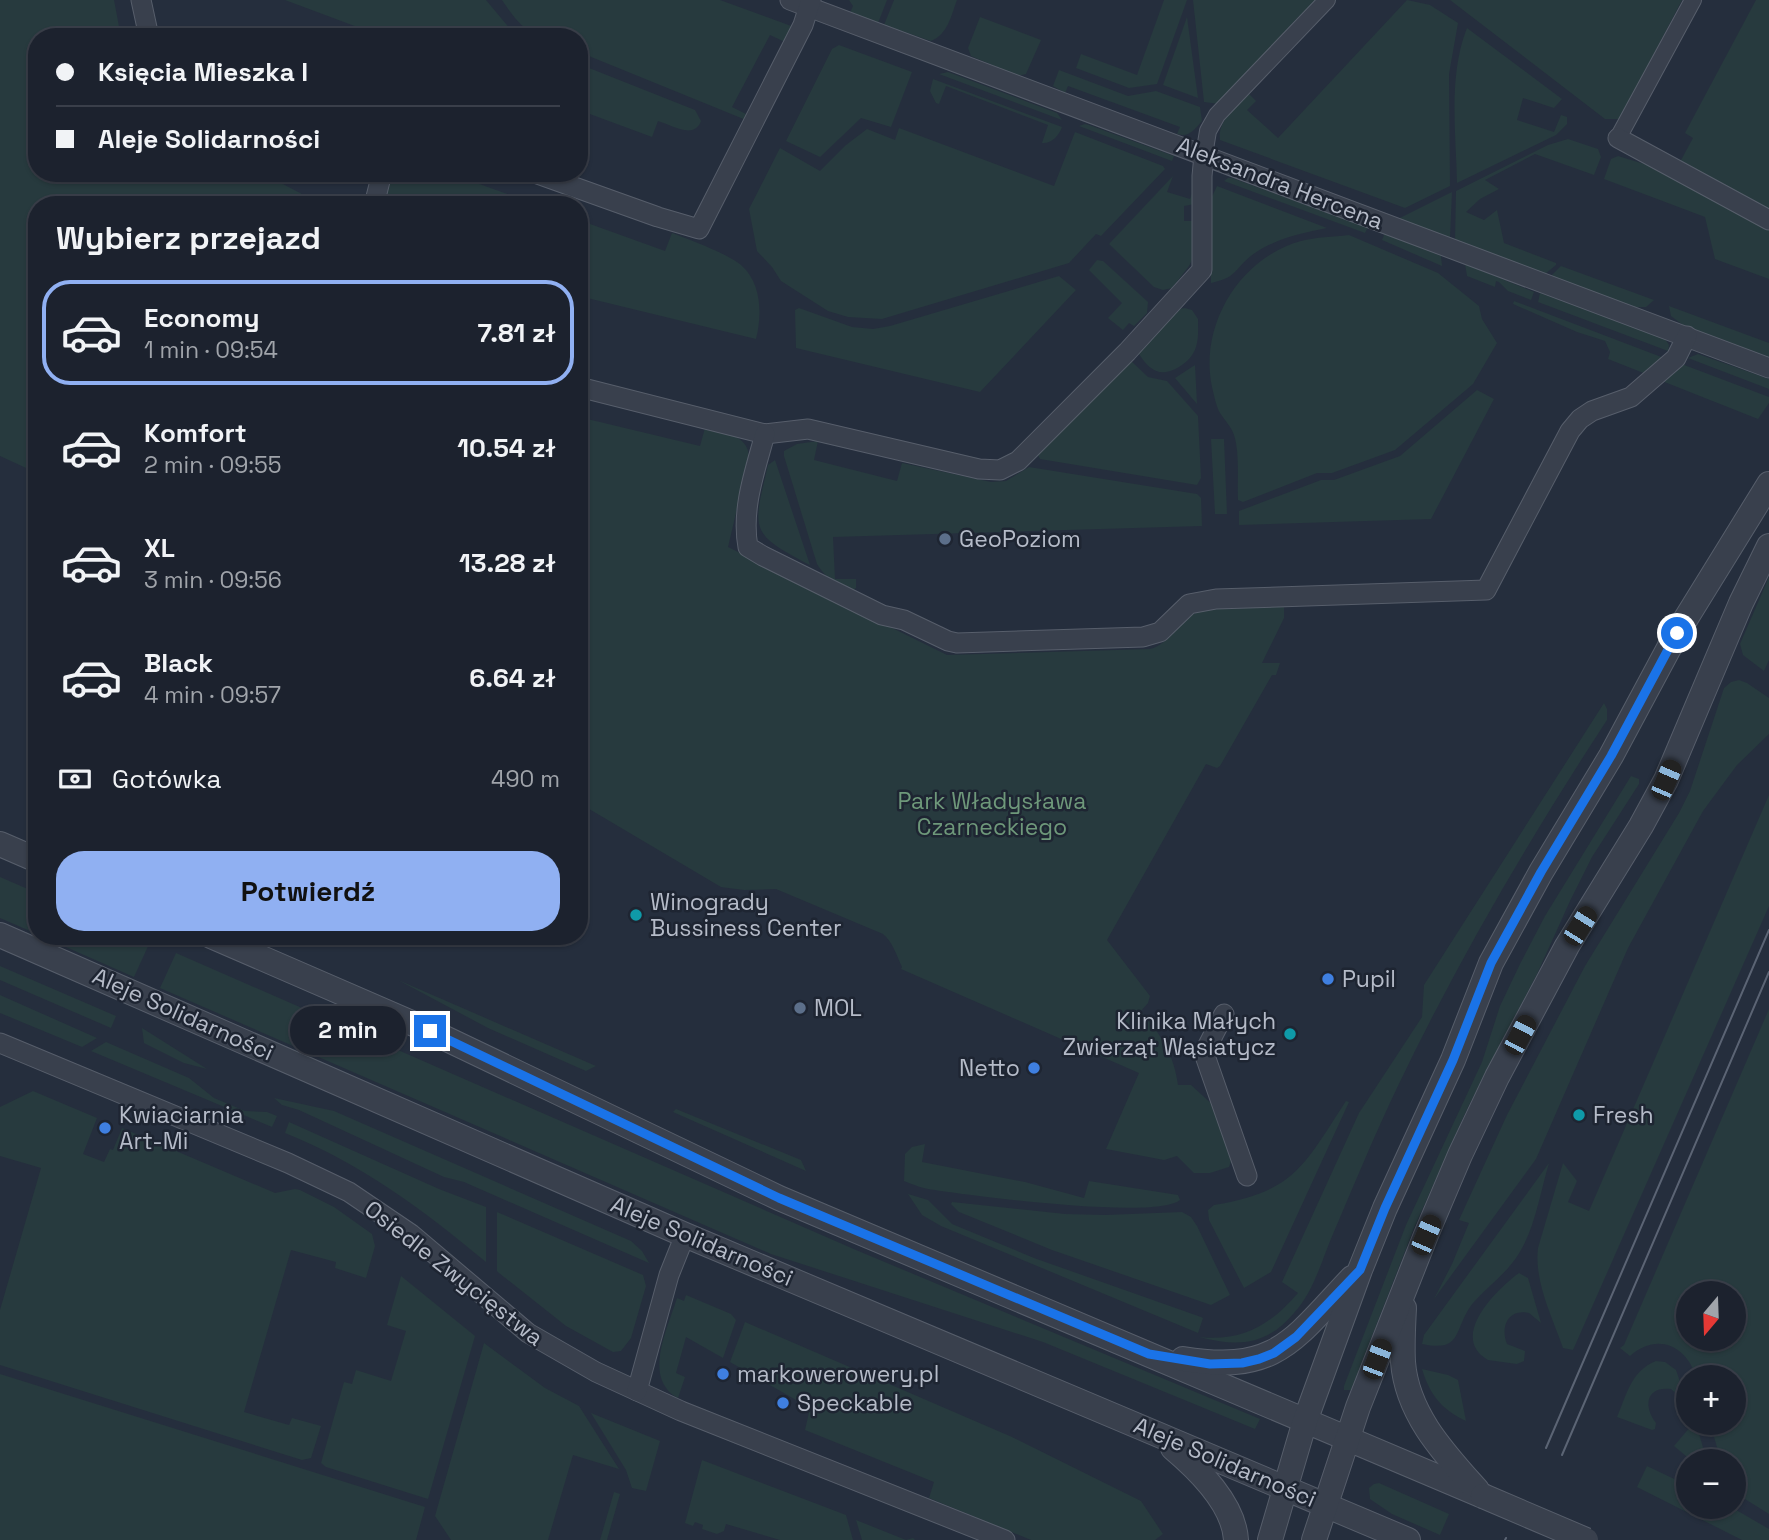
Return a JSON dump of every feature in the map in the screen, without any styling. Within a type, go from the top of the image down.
[{"type":"street","points":[[141,0],[147,28]]},
{"type":"street","name":"Aleksandra Hercena","points":[[790,0],[810,4],[1769,368]]},
{"type":"street","points":[[588,389],[765,434],[808,429],[979,469],[1000,470],[1018,461],[1127,352],[1202,270],[1202,176],[1208,131],[1217,115],[1327,0]]},
{"type":"street","points":[[1693,0],[1618,138],[1769,220]]},
{"type":"street","points":[[560,182],[699,229],[803,25],[810,4]]},
{"type":"street","points":[[765,434],[746,511],[744,529],[748,547],[882,615],[904,620],[948,641],[957,643],[1143,637],[1160,632],[1189,604],[1216,599],[1486,590],[1570,431],[1580,419],[1592,411],[1631,397],[1676,358],[1687,336]]},
{"type":"street","points":[[1270,1540],[1304,1420],[1360,1270],[1504,938],[1611,756],[1677,633],[1769,484]]},
{"type":"street","points":[[1314,1540],[1347,1439],[1455,1167],[1497,1077],[1567,946],[1666,780],[1741,603],[1769,546]]},
{"type":"street","points":[[0,844],[28,856]]},
{"type":"street","name":"Aleje Solidarności","points":[[0,935],[685,1235],[1408,1540]]},
{"type":"street","points":[[232,945],[430,1031],[779,1198],[1347,1439],[1470,1486],[1586,1540]]},
{"type":"street","points":[[1224,1014],[1204,1053],[1247,1176]]},
{"type":"street","name":"Osiedle Zwycięstwa","points":[[0,1044],[288,1163],[349,1192],[411,1234],[528,1333],[564,1356],[637,1391],[965,1533],[1005,1540]]},
{"type":"street","points":[[637,1391],[669,1275],[685,1235]]},
{"type":"street","points":[[1149,1354],[1210,1364],[1242,1363],[1259,1359],[1274,1353],[1296,1337],[1360,1270]]},
{"type":"street","points":[[1406,1286],[1403,1364],[1408,1386],[1427,1430],[1470,1486]]},
{"type":"street","points":[[1156,1434],[1191,1464],[1210,1486],[1224,1505],[1236,1532],[1236,1540]]},
{"type":"green space","points":[[0,0],[114,0],[119,28],[28,28],[28,182],[279,182],[306,196],[28,196],[28,469],[0,456]]},
{"type":"green space","points":[[285,0],[486,0],[509,28],[360,28]]},
{"type":"green space","points":[[502,0],[720,0],[794,27],[787,43],[770,35],[732,107],[748,115],[746,120],[588,56],[588,28],[525,28]]},
{"type":"green space","points":[[849,0],[887,0],[878,23],[850,13],[853,6]]},
{"type":"green space","points":[[894,0],[957,0],[945,29],[931,41],[884,25]]},
{"type":"green space","points":[[1164,0],[1187,0],[1157,84],[1129,88],[1076,68],[1081,54],[1137,75]]},
{"type":"green space","points":[[1193,0],[1318,0],[1301,18],[1299,16],[1219,104],[1204,102]]},
{"type":"green space","points":[[1407,0],[1430,5],[1458,23],[1449,74],[1450,186],[1405,208],[1220,140],[1225,120],[1248,93],[1256,101],[1247,110],[1278,138]]},
{"type":"green space","points":[[1450,0],[1682,0],[1620,119],[1605,119]]},
{"type":"green space","points":[[1756,0],[1769,0],[1769,211],[1680,162],[1693,138],[1685,133]]},
{"type":"green space","points":[[980,17],[1041,40],[1026,74],[1018,76],[971,56],[968,48]]},
{"type":"green space","points":[[1187,17],[1198,98],[1163,85]]},
{"type":"green space","points":[[1467,28],[1562,99],[1554,108],[1523,98],[1517,120],[1554,132],[1561,115],[1567,117],[1567,124],[1556,135],[1457,183],[1455,85],[1461,46]]},
{"type":"green space","points":[[839,45],[912,72],[891,127],[861,118],[820,157],[786,141],[832,49]]},
{"type":"green space","points":[[588,68],[695,110],[701,121],[698,127],[688,130],[658,121],[652,137],[588,113]]},
{"type":"green space","points":[[1059,70],[1128,96],[1156,91],[1200,107],[1202,121],[1188,134],[1177,134],[1180,127],[1068,86],[1065,93],[1053,86]]},
{"type":"green space","points":[[948,72],[1057,113],[1062,120],[939,74]]},
{"type":"green space","points":[[933,79],[1062,127],[1054,139],[1042,143],[1048,125],[946,86],[939,104],[936,103],[930,91]]},
{"type":"green space","points":[[1085,124],[1174,156],[1172,161],[1079,126]]},
{"type":"green space","points":[[899,128],[1054,186],[1075,132],[1165,169],[1101,236],[1096,234],[1069,263],[882,319],[848,317],[828,311],[781,281],[757,251],[749,209],[780,148],[820,171],[867,129],[895,140]]},
{"type":"green space","points":[[1568,139],[1598,149],[1601,157],[1594,175],[1535,154],[1485,180],[1499,189],[1480,199],[1466,212],[1484,220],[1497,210],[1504,243],[1556,265],[1545,274],[1455,241],[1456,191],[1548,145]]},
{"type":"green space","points":[[1618,156],[1654,167],[1769,228],[1769,279],[1715,259],[1705,217],[1604,179],[1611,159]]},
{"type":"green space","points":[[1173,176],[1167,192],[1190,199],[1195,185],[1195,204],[1184,206],[1184,221],[1195,221],[1194,256],[1172,288],[1163,290],[1154,287],[1109,244]]},
{"type":"green space","points":[[1228,178],[1368,227],[1365,233],[1224,181]]},
{"type":"green space","points":[[390,182],[474,182],[513,196],[387,196]]},
{"type":"green space","points":[[1217,186],[1327,228],[1272,243],[1248,258],[1232,275],[1211,283],[1208,205]]},
{"type":"green space","points":[[1452,192],[1450,238],[1398,219]]},
{"type":"green space","points":[[588,223],[665,251],[672,233],[729,257],[749,273],[757,291],[759,320],[756,339],[588,298]]},
{"type":"green space","points":[[1385,233],[1441,256],[1442,266],[1382,240]]},
{"type":"green space","points":[[1349,235],[1438,273],[1479,306],[1482,319],[1497,343],[1473,384],[1395,450],[1332,473],[1317,473],[1243,502],[1238,500],[1236,442],[1219,410],[1212,387],[1212,341],[1218,318],[1228,298],[1259,262],[1301,241]]},
{"type":"green space","points":[[1097,260],[1103,261],[1148,302],[1147,313],[1134,326],[1129,323],[1123,330],[1108,318],[1122,303],[1089,270]]},
{"type":"green space","points":[[1465,264],[1534,292],[1531,300],[1508,291],[1499,282],[1496,281],[1495,287],[1467,276]]},
{"type":"green space","points":[[1561,266],[1654,300],[1646,307],[1635,307],[1551,276]]},
{"type":"green space","points":[[1059,276],[1076,290],[980,392],[796,348],[795,310],[799,308],[852,327],[873,329]]},
{"type":"green space","points":[[1540,293],[1665,339],[1669,345],[1668,351],[1538,302]]},
{"type":"green space","points":[[1514,301],[1664,358],[1646,374],[1608,359],[1610,352],[1605,341],[1513,304]]},
{"type":"green space","points":[[1669,306],[1769,343],[1769,357],[1683,325],[1671,316]]},
{"type":"green space","points":[[1178,309],[1192,310],[1198,319],[1195,350],[1175,369],[1168,372],[1156,371],[1137,351]]},
{"type":"green space","points":[[1698,354],[1769,379],[1769,389],[1688,358]]},
{"type":"green space","points":[[1130,360],[1148,377],[1167,381],[1198,416],[1201,478],[1197,485],[1040,459],[1038,455]]},
{"type":"green space","points":[[1679,363],[1769,397],[1769,403],[1758,419],[1662,381]]},
{"type":"green space","points":[[1195,365],[1197,404],[1175,378]]},
{"type":"green space","points":[[1477,390],[1494,399],[1431,519],[1239,525],[1239,511],[1321,480],[1334,480],[1400,456]]},
{"type":"green space","name":"Park Władysława Czarneckiego","points":[[588,419],[700,446],[705,428],[740,439],[748,450],[749,458],[728,547],[947,655],[1150,649],[1163,643],[1186,619],[1201,611],[1236,606],[1284,606],[1284,618],[1262,663],[1280,663],[1276,675],[1272,675],[1220,766],[1217,768],[1206,764],[1107,940],[1150,996],[1141,1011],[1165,1045],[1178,1085],[1191,1085],[1214,1106],[1232,1158],[1229,1167],[1210,1173],[1194,1173],[1177,1156],[1164,1160],[1106,1149],[1139,1073],[901,969],[894,949],[883,934],[776,889],[744,890],[721,887],[588,808]]},
{"type":"green space","points":[[1211,439],[1224,439],[1227,514],[1215,514]]},
{"type":"green space","points":[[818,441],[814,460],[897,481],[902,463],[991,482],[1006,481],[1029,467],[1197,494],[1201,498],[1202,526],[833,537],[835,579],[856,579],[856,588],[850,591],[827,577],[817,564],[784,456],[784,451],[797,444]]},
{"type":"green space","points":[[775,460],[810,565],[775,545],[760,527],[758,517],[763,487],[768,465]]},
{"type":"green space","points":[[1769,577],[1769,660],[1764,671],[1743,655],[1740,644]]},
{"type":"green space","points":[[1739,680],[1769,698],[1769,734],[1737,765],[1703,811],[1628,948],[1536,1159],[1434,1299],[1469,1223],[1459,1220],[1507,1115],[1585,966],[1679,813],[1690,791],[1724,688]]},
{"type":"green space","points":[[1604,703],[1607,720],[1496,900],[1420,1040],[1380,1124],[1307,1295],[1283,1324],[1262,1338],[1239,1343],[1199,1337],[1228,1337],[1254,1329],[1277,1314],[1298,1293],[1282,1282],[1359,1113],[1422,1017],[1424,985]]},
{"type":"green space","points":[[1631,776],[1639,779],[1639,784],[1592,857],[1537,974],[1467,1109],[1414,1228],[1351,1390],[1344,1390],[1406,1225],[1482,1062],[1500,1006],[1545,916]]},
{"type":"green space","points":[[1769,795],[1769,906],[1573,1350],[1563,1348],[1545,1299],[1537,1261],[1538,1248],[1563,1163],[1577,1181],[1568,1202],[1589,1211]]},
{"type":"green space","points":[[0,877],[28,889],[28,930],[0,918]]},
{"type":"green space","points":[[61,945],[149,945],[134,977]]},
{"type":"green space","points":[[176,953],[856,1250],[1260,1419],[1255,1429],[1043,1342],[771,1254],[160,988]]},
{"type":"green space","points":[[0,966],[116,1016],[111,1028],[0,980]]},
{"type":"green space","points":[[398,980],[596,1066],[586,1071],[488,1028]]},
{"type":"green space","points":[[0,995],[97,1038],[82,1047],[0,1013]]},
{"type":"green space","points":[[1769,1009],[1769,1514],[1746,1500],[1746,1449],[1718,1449],[1713,1435],[1746,1435],[1746,1365],[1690,1365],[1679,1351],[1746,1351],[1746,1281],[1676,1281],[1676,1349],[1660,1344],[1650,1345],[1630,1356],[1620,1348],[1624,1345]]},
{"type":"green space","points":[[142,1028],[207,1069],[184,1063],[144,1043]]},
{"type":"green space","points":[[106,1042],[189,1078],[214,1098],[245,1111],[267,1112],[277,1116],[272,1127],[91,1051]]},
{"type":"green space","points":[[33,1091],[97,1118],[83,1154],[104,1162],[110,1149],[113,1150],[122,1128],[275,1193],[300,1190],[334,1207],[372,1234],[375,1246],[366,1278],[335,1268],[336,1262],[291,1250],[244,1412],[289,1425],[292,1418],[321,1426],[311,1458],[302,1460],[0,1365],[0,1310],[41,1168],[0,1156],[0,1107]]},
{"type":"green space","points":[[274,1098],[334,1111],[631,1241],[642,1251],[649,1263],[464,1182],[444,1177],[299,1110],[282,1105]]},
{"type":"green space","points":[[1346,1101],[1349,1102],[1271,1272],[1244,1288],[1209,1220],[1208,1210],[1214,1205],[1263,1192],[1295,1172],[1307,1159]]},
{"type":"green space","points":[[676,1109],[801,1160],[806,1171],[673,1112]]},
{"type":"green space","points":[[289,1122],[486,1207],[486,1262],[366,1173],[285,1133]]},
{"type":"green space","points":[[925,1144],[922,1162],[1025,1182],[1084,1198],[1089,1181],[1178,1195],[1180,1200],[1164,1206],[1102,1207],[1023,1201],[927,1189],[904,1181],[905,1154],[912,1147]]},
{"type":"green space","points":[[1549,1163],[1529,1234],[1513,1262],[1473,1303],[1451,1342],[1435,1346],[1422,1344],[1424,1335]]},
{"type":"green space","points":[[908,1194],[928,1200],[952,1224],[1034,1258],[1201,1317],[1203,1318],[1198,1333],[941,1226],[922,1215]]},
{"type":"green space","points":[[952,1202],[1065,1214],[1182,1212],[1191,1217],[1197,1226],[1230,1295],[1211,1305],[1052,1250],[959,1212]]},
{"type":"green space","points":[[497,1212],[643,1275],[646,1286],[631,1338],[621,1351],[613,1352],[566,1326],[497,1271]]},
{"type":"green space","points":[[1519,1273],[1528,1278],[1541,1323],[1529,1313],[1516,1313],[1511,1316],[1505,1325],[1505,1338],[1507,1344],[1525,1351],[1524,1361],[1517,1364],[1488,1360],[1477,1350],[1473,1339],[1474,1327],[1489,1301]]},
{"type":"green space","points":[[401,1276],[475,1336],[428,1499],[326,1467],[321,1463],[344,1382],[352,1384],[356,1370],[391,1381],[406,1331],[387,1325]]},
{"type":"green space","points":[[686,1295],[731,1314],[736,1320],[723,1358],[686,1337],[676,1373],[685,1377],[678,1398],[667,1389],[661,1378],[659,1365],[664,1338],[677,1298],[684,1301]]},
{"type":"green space","points":[[745,1322],[1012,1437],[1141,1501],[1163,1534],[1155,1540],[1031,1540],[929,1498],[934,1482],[805,1430],[810,1408],[730,1362]]},
{"type":"green space","points":[[484,1343],[545,1388],[579,1406],[619,1469],[573,1455],[548,1540],[451,1540],[435,1516]]},
{"type":"green space","points":[[1656,1361],[1665,1362],[1676,1370],[1676,1394],[1671,1389],[1663,1389],[1656,1391],[1649,1398],[1649,1410],[1656,1423],[1655,1429],[1652,1430],[1617,1417],[1635,1377]]},
{"type":"green space","points":[[1422,1369],[1458,1380],[1466,1421],[1438,1400]]},
{"type":"green space","points":[[0,1374],[425,1507],[416,1540],[0,1540]]},
{"type":"green space","points":[[591,1413],[660,1441],[646,1491],[632,1488],[626,1470]]},
{"type":"green space","points":[[1683,1435],[1699,1435],[1703,1449],[1678,1449],[1674,1446]]},
{"type":"green space","points":[[702,1460],[846,1515],[853,1540],[780,1540],[726,1524],[724,1531],[717,1534],[702,1529],[703,1525],[695,1522],[693,1526],[685,1523]]},
{"type":"green space","points":[[1647,1466],[1676,1480],[1676,1507],[1637,1487]]},
{"type":"green space","points":[[1379,1483],[1449,1514],[1440,1535],[1392,1514],[1370,1499],[1369,1488]]},
{"type":"green space","points":[[614,1492],[620,1494],[607,1540],[600,1540]]},
{"type":"green space","points":[[1746,1516],[1769,1529],[1769,1540],[1742,1540],[1700,1519],[1746,1519]]},
{"type":"green space","points":[[856,1520],[906,1540],[862,1540]]},
{"type":"tram line","points":[[1546,1448],[1769,930]]},
{"type":"tram line","points":[[1562,1455],[1769,972]]},
{"type":"place","name":"GeoPoziom","points":[[945,539]]},
{"type":"place","name":"Winogrady Bussiness Center","points":[[636,915]]},
{"type":"place","name":"Pupil","points":[[1328,979]]},
{"type":"place","name":"MOL","points":[[800,1008]]},
{"type":"place","name":"Klinika Małych Zwierząt Wąsiatycz","points":[[1290,1034]]},
{"type":"place","name":"Netto","points":[[1034,1068]]},
{"type":"place","name":"Fresh","points":[[1579,1115]]},
{"type":"place","name":"Kwiaciarnia Art-Mi","points":[[105,1128]]},
{"type":"place","name":"markowerowery.pl","points":[[723,1374]]},
{"type":"place","name":"Speckable","points":[[783,1403]]},
{"type":"route","points":[[430,1031],[779,1198],[1149,1354],[1210,1364],[1242,1363],[1259,1359],[1274,1353],[1296,1337],[1360,1270],[1385,1208],[1453,1060],[1491,963],[1541,872],[1611,756],[1677,633]]}]
